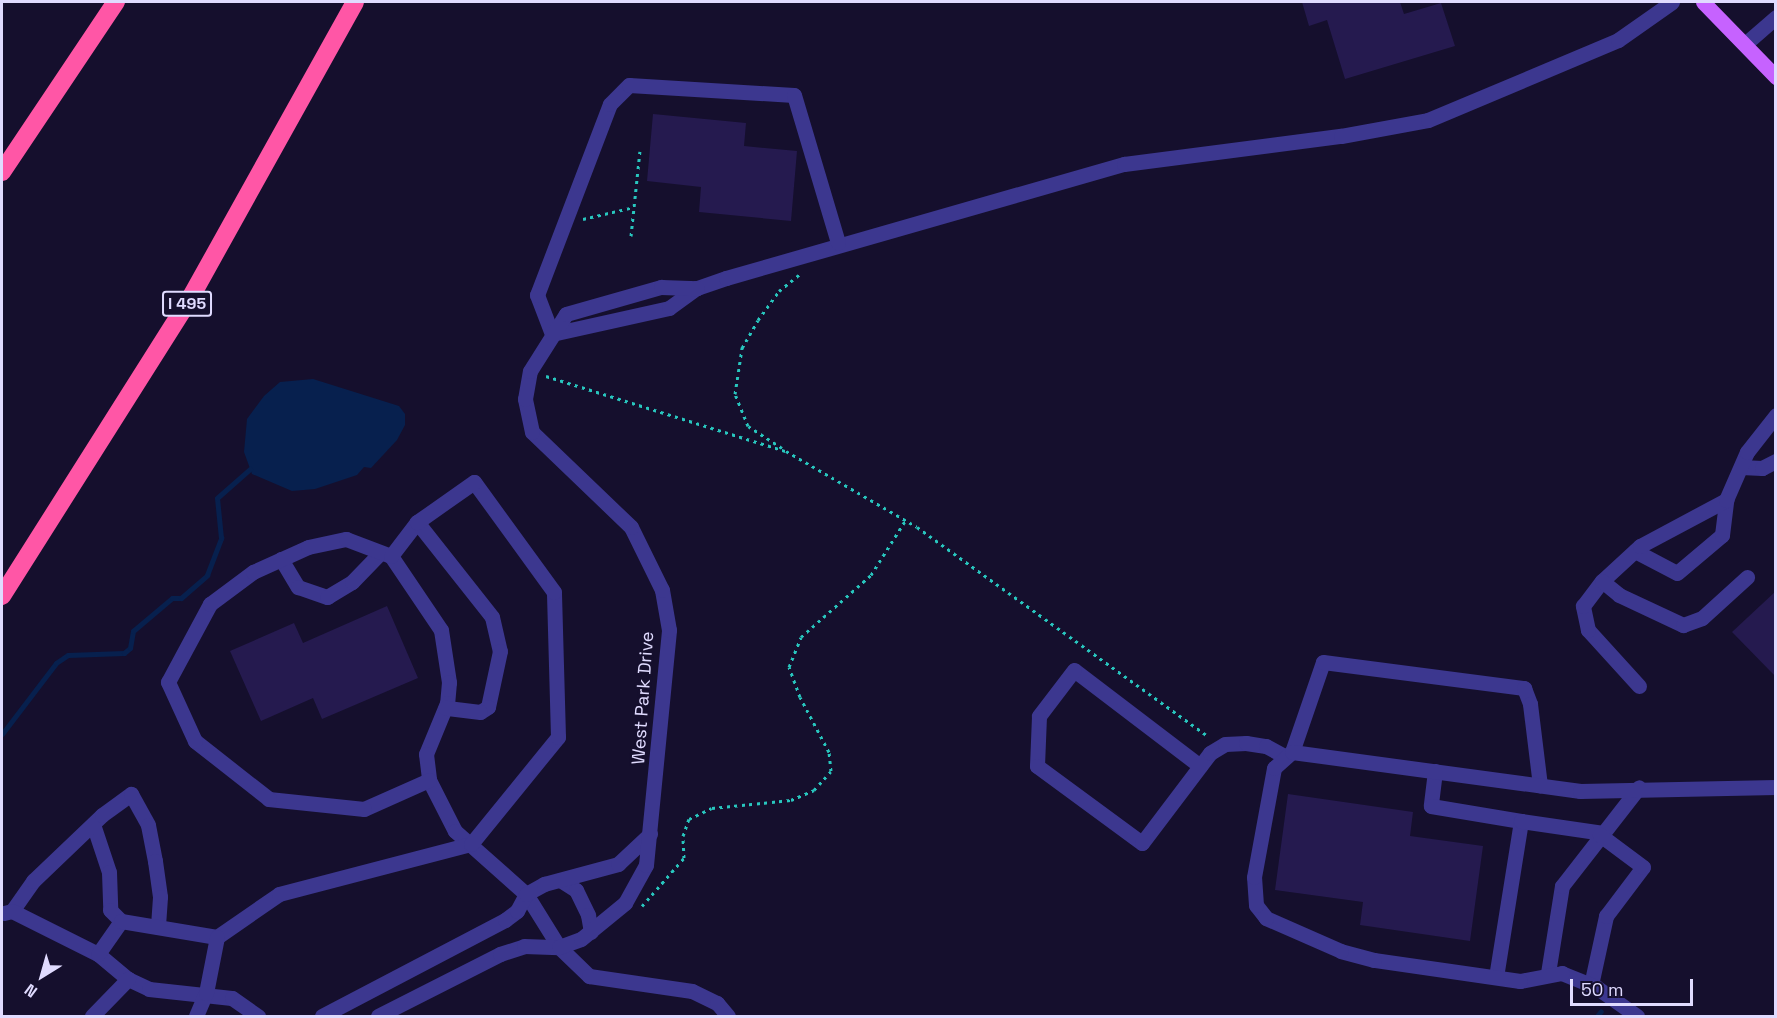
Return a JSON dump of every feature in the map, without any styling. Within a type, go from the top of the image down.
[{"type":"highway","points":[[2,172],[116,2]]},
{"type":"highway","name":"I 495","points":[[2,596],[192,295],[355,2]]},
{"type":"main road","points":[[1703,2],[1776,77]]},
{"type":"street","name":"West Park Drive","points":[[552,334],[669,308],[697,288],[838,243],[1124,164],[1341,136],[1428,120],[1618,40],[1672,2]]},
{"type":"street","points":[[1745,45],[1776,17]]},
{"type":"street","points":[[552,334],[537,296],[610,104],[629,84],[794,95],[838,243]]},
{"type":"street","name":"West Park Drive","points":[[378,1017],[500,954],[524,946],[559,948],[591,932],[611,918],[637,885],[646,865],[669,630],[662,590],[631,527],[532,432],[525,399],[530,371],[566,314],[661,287],[697,288]]},
{"type":"street","points":[[1635,551],[1677,573],[1722,535],[1726,500],[1740,467],[1776,415]]},
{"type":"street","points":[[1740,467],[1762,468],[1776,461]]},
{"type":"street","points":[[196,1017],[206,993],[217,937],[279,894],[471,844],[558,737],[554,592],[474,482],[417,522],[385,555],[352,582],[327,597],[298,587],[282,559]]},
{"type":"street","points":[[1639,686],[1588,630],[1583,606],[1602,580],[1635,551],[1726,500]]},
{"type":"street","points":[[417,522],[492,618],[500,651],[488,707],[480,712],[445,708]]},
{"type":"street","points":[[429,780],[364,809],[269,799],[195,741],[168,682],[210,604],[253,572],[308,547],[346,539],[385,555],[441,630],[449,682],[445,708],[426,754],[429,780],[455,831],[526,894],[559,948],[589,976],[692,991],[717,1003],[728,1017]]},
{"type":"street","points":[[1602,580],[1619,595],[1683,625],[1702,618],[1747,577]]},
{"type":"street","points":[[1540,785],[1530,704],[1524,688],[1323,662],[1288,754],[1272,775],[1254,878],[1254,894],[1260,912],[1276,923],[1355,955],[1520,981],[1548,973],[1563,973],[1591,985],[1637,1017]]},
{"type":"street","points":[[1200,766],[1074,670],[1039,716],[1037,766],[1142,843],[1200,766],[1222,746],[1266,746],[1288,754],[1580,790],[1639,787],[1776,787]]},
{"type":"street","points":[[1435,771],[1431,806],[1601,834],[1643,867],[1606,916],[1591,985]]},
{"type":"street","points":[[1548,973],[1562,886],[1639,787]]},
{"type":"street","points":[[158,927],[160,897],[148,825],[130,794],[93,824],[33,881],[7,912],[98,954],[128,979],[149,989],[206,993],[232,998],[258,1017]]},
{"type":"street","points":[[1497,977],[1521,821]]},
{"type":"street","points":[[93,824],[104,848],[109,872],[110,910],[121,921],[217,937]]},
{"type":"street","points":[[322,1017],[505,920],[517,911],[526,894],[560,880],[618,864],[650,834]]},
{"type":"street","points":[[560,880],[576,890],[588,915],[591,932]]},
{"type":"street","points":[[98,954],[121,921]]},
{"type":"street","points":[[92,1017],[128,979]]},
{"type":"path","points":[[631,236],[640,152]]},
{"type":"path","points":[[566,220],[634,207]]},
{"type":"path","points":[[804,270],[779,291],[758,320],[742,348],[735,394],[748,426],[905,521],[1090,648],[1222,746]]},
{"type":"path","points":[[530,371],[786,451]]},
{"type":"path","points":[[635,913],[684,858],[683,836],[689,819],[712,808],[791,800],[814,790],[831,771],[829,752],[800,697],[789,667],[801,637],[872,575],[905,521]]},
{"type":"water","points":[[313,379],[399,406],[405,414],[405,425],[397,440],[371,468],[364,467],[357,475],[315,489],[292,491],[252,474],[244,452],[247,419],[264,396],[280,382]]},
{"type":"building","points":[[1302,2],[1400,2],[1404,14],[1441,3],[1455,46],[1345,79],[1327,20],[1309,26]]},
{"type":"building","points":[[653,114],[746,123],[744,146],[797,151],[791,221],[699,212],[701,187],[647,181]]},
{"type":"building","points":[[1776,591],[1776,677],[1732,632]]},
{"type":"building","points":[[387,606],[418,678],[322,719],[313,698],[261,721],[230,651],[294,623],[303,643]]},
{"type":"building","points":[[1288,794],[1413,812],[1410,836],[1483,846],[1470,941],[1360,925],[1363,902],[1275,890]]},
{"type":"waterway","points":[[2,734],[56,663],[68,655],[124,653],[130,648],[133,631],[172,598],[181,598],[207,575],[221,538],[217,498],[250,469]]},
{"type":"waterway","points":[[1597,1016],[1601,1011]]}]
